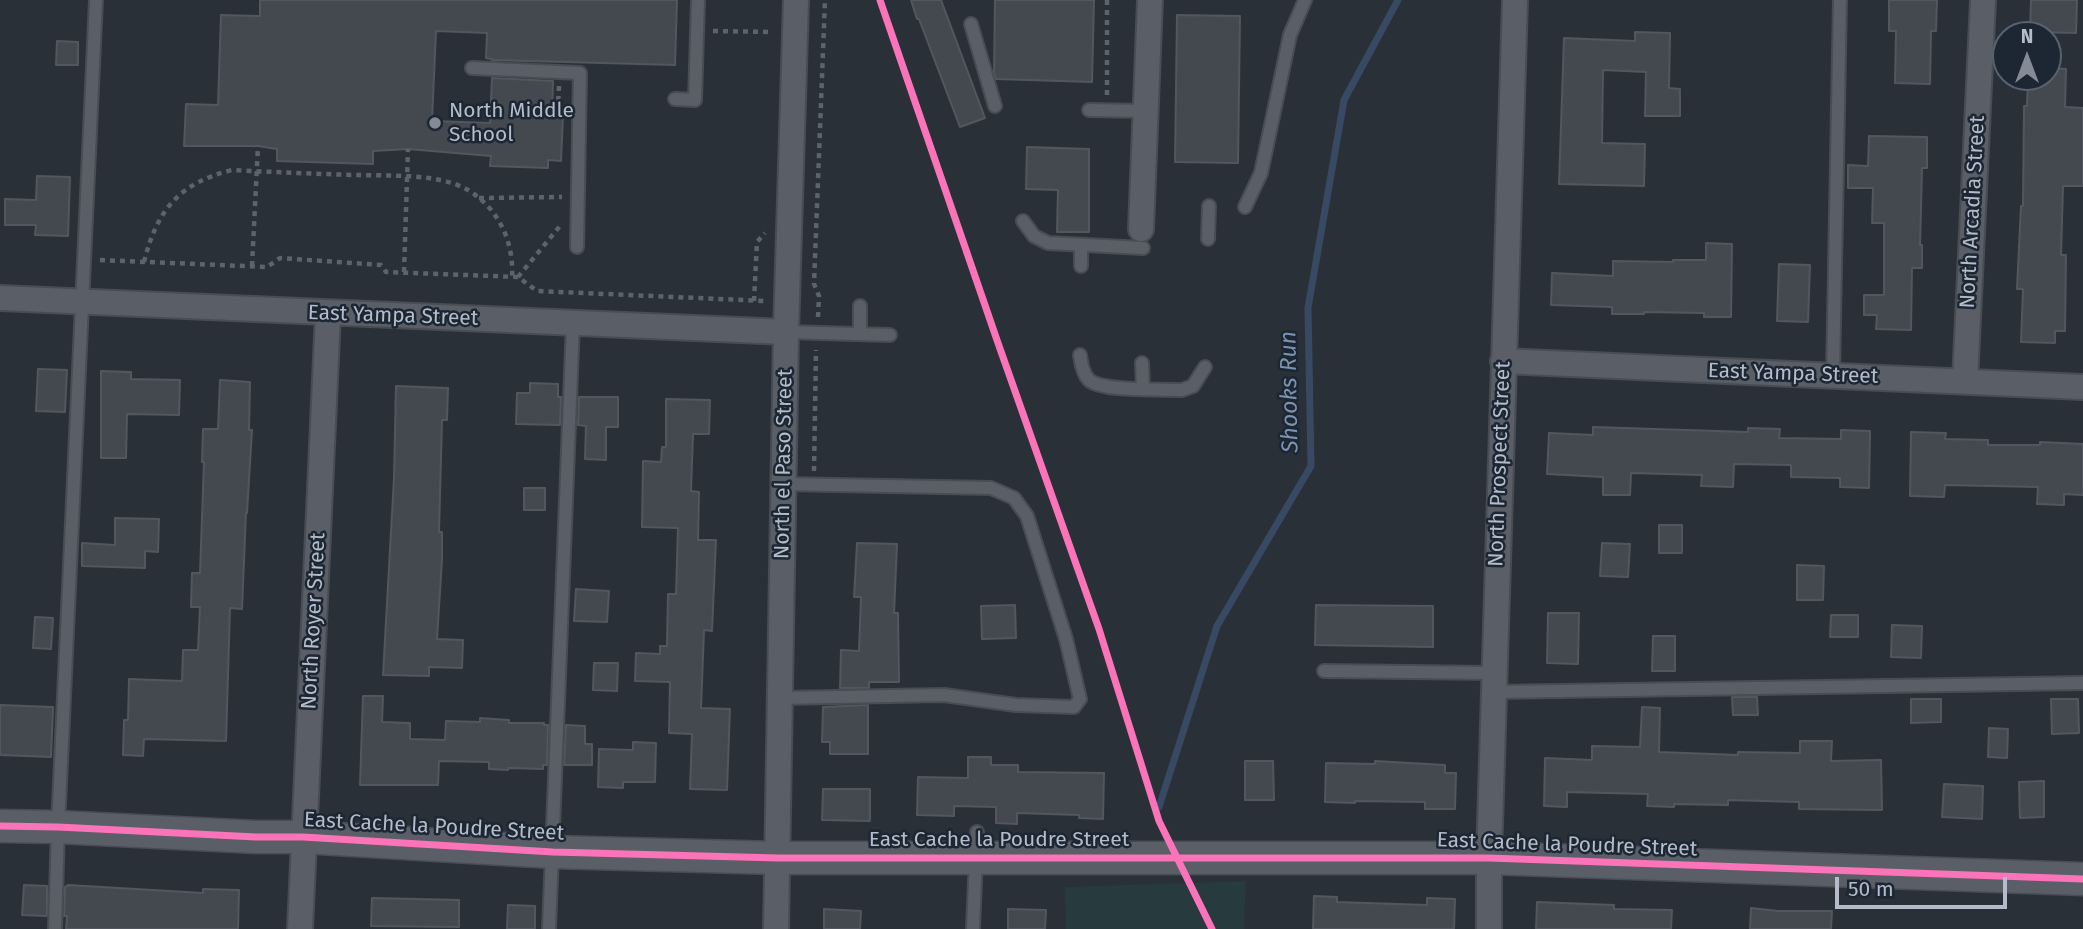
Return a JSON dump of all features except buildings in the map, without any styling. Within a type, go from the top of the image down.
[{"type":"street","name":"North el Paso Street","points":[[776,929],[786,332],[796,0]]},
{"type":"street","points":[[1142,238],[1150,0]]},
{"type":"street","name":"North Prospect Street","points":[[1489,929],[1515,0]]},
{"type":"street","name":"North Arcadia Street","points":[[1965,381],[1983,0]]},
{"type":"street","name":"East Yampa Street","points":[[0,298],[786,332]]},
{"type":"street","name":"North Royer Street","points":[[300,929],[328,314]]},
{"type":"street","name":"East Yampa Street","points":[[1503,361],[2083,387]]},
{"type":"street","name":"East Cache la Poudre Street","points":[[0,826],[303,837],[553,852],[778,858],[976,845],[1489,858],[2083,879]]},
{"type":"lane","points":[[55,929],[96,0]]},
{"type":"lane","points":[[674,99],[695,100],[698,0]]},
{"type":"lane","points":[[1245,207],[1261,173],[1290,35],[1305,0]]},
{"type":"lane","points":[[1833,375],[1840,0]]},
{"type":"lane","points":[[971,24],[995,107]]},
{"type":"lane","points":[[472,68],[580,73],[577,247]]},
{"type":"lane","points":[[1089,110],[1146,111]]},
{"type":"lane","points":[[1208,239],[1209,206]]},
{"type":"lane","points":[[1023,221],[1034,236],[1048,243],[1081,245],[1142,238]]},
{"type":"lane","points":[[1081,245],[1081,266]]},
{"type":"lane","points":[[860,306],[860,334]]},
{"type":"lane","points":[[549,929],[573,323]]},
{"type":"lane","points":[[786,332],[890,335]]},
{"type":"lane","points":[[1080,355],[1082,368],[1089,380],[1104,388],[1182,390],[1192,386],[1205,367]]},
{"type":"lane","points":[[1142,363],[1143,389]]},
{"type":"lane","points":[[780,698],[944,695],[1016,705],[1074,707],[1080,699],[1066,639],[1027,516],[1014,498],[990,488],[784,484]]},
{"type":"lane","points":[[1324,671],[1494,683],[2083,683]]},
{"type":"lane","points":[[973,929],[976,845]]},
{"type":"path","points":[[814,472],[818,296],[814,284],[825,0]]},
{"type":"path","points":[[1107,0],[1107,110]]},
{"type":"path","points":[[697,31],[772,32]]},
{"type":"path","points":[[559,72],[558,107],[570,110]]},
{"type":"path","points":[[252,266],[258,146]]},
{"type":"path","points":[[404,272],[408,149]]},
{"type":"path","points":[[144,262],[155,225],[174,198],[187,188],[217,174],[232,170],[407,177],[453,184],[479,198],[497,217],[511,248],[512,277]]},
{"type":"path","points":[[563,187],[563,210]]},
{"type":"path","points":[[479,198],[563,197]]},
{"type":"path","points":[[518,277],[563,222]]},
{"type":"path","points":[[85,259],[267,267],[280,258],[381,265],[386,271],[518,277],[537,291],[771,301]]},
{"type":"green space","points":[[1246,881],[1244,929],[1066,929],[1065,887]]},
{"type":"waterway","name":"Shooks Run","points":[[1159,807],[1217,626],[1311,466],[1308,308],[1344,100],[1398,0]]},
{"type":"cycle path","points":[[880,0],[1099,629],[1159,821],[1212,929]]},
{"type":"cycle path","points":[[0,826],[303,837],[553,852],[778,858],[1489,858],[2083,879]]},
{"type":"place","name":"North Middle School","points":[[435,123]]}]
